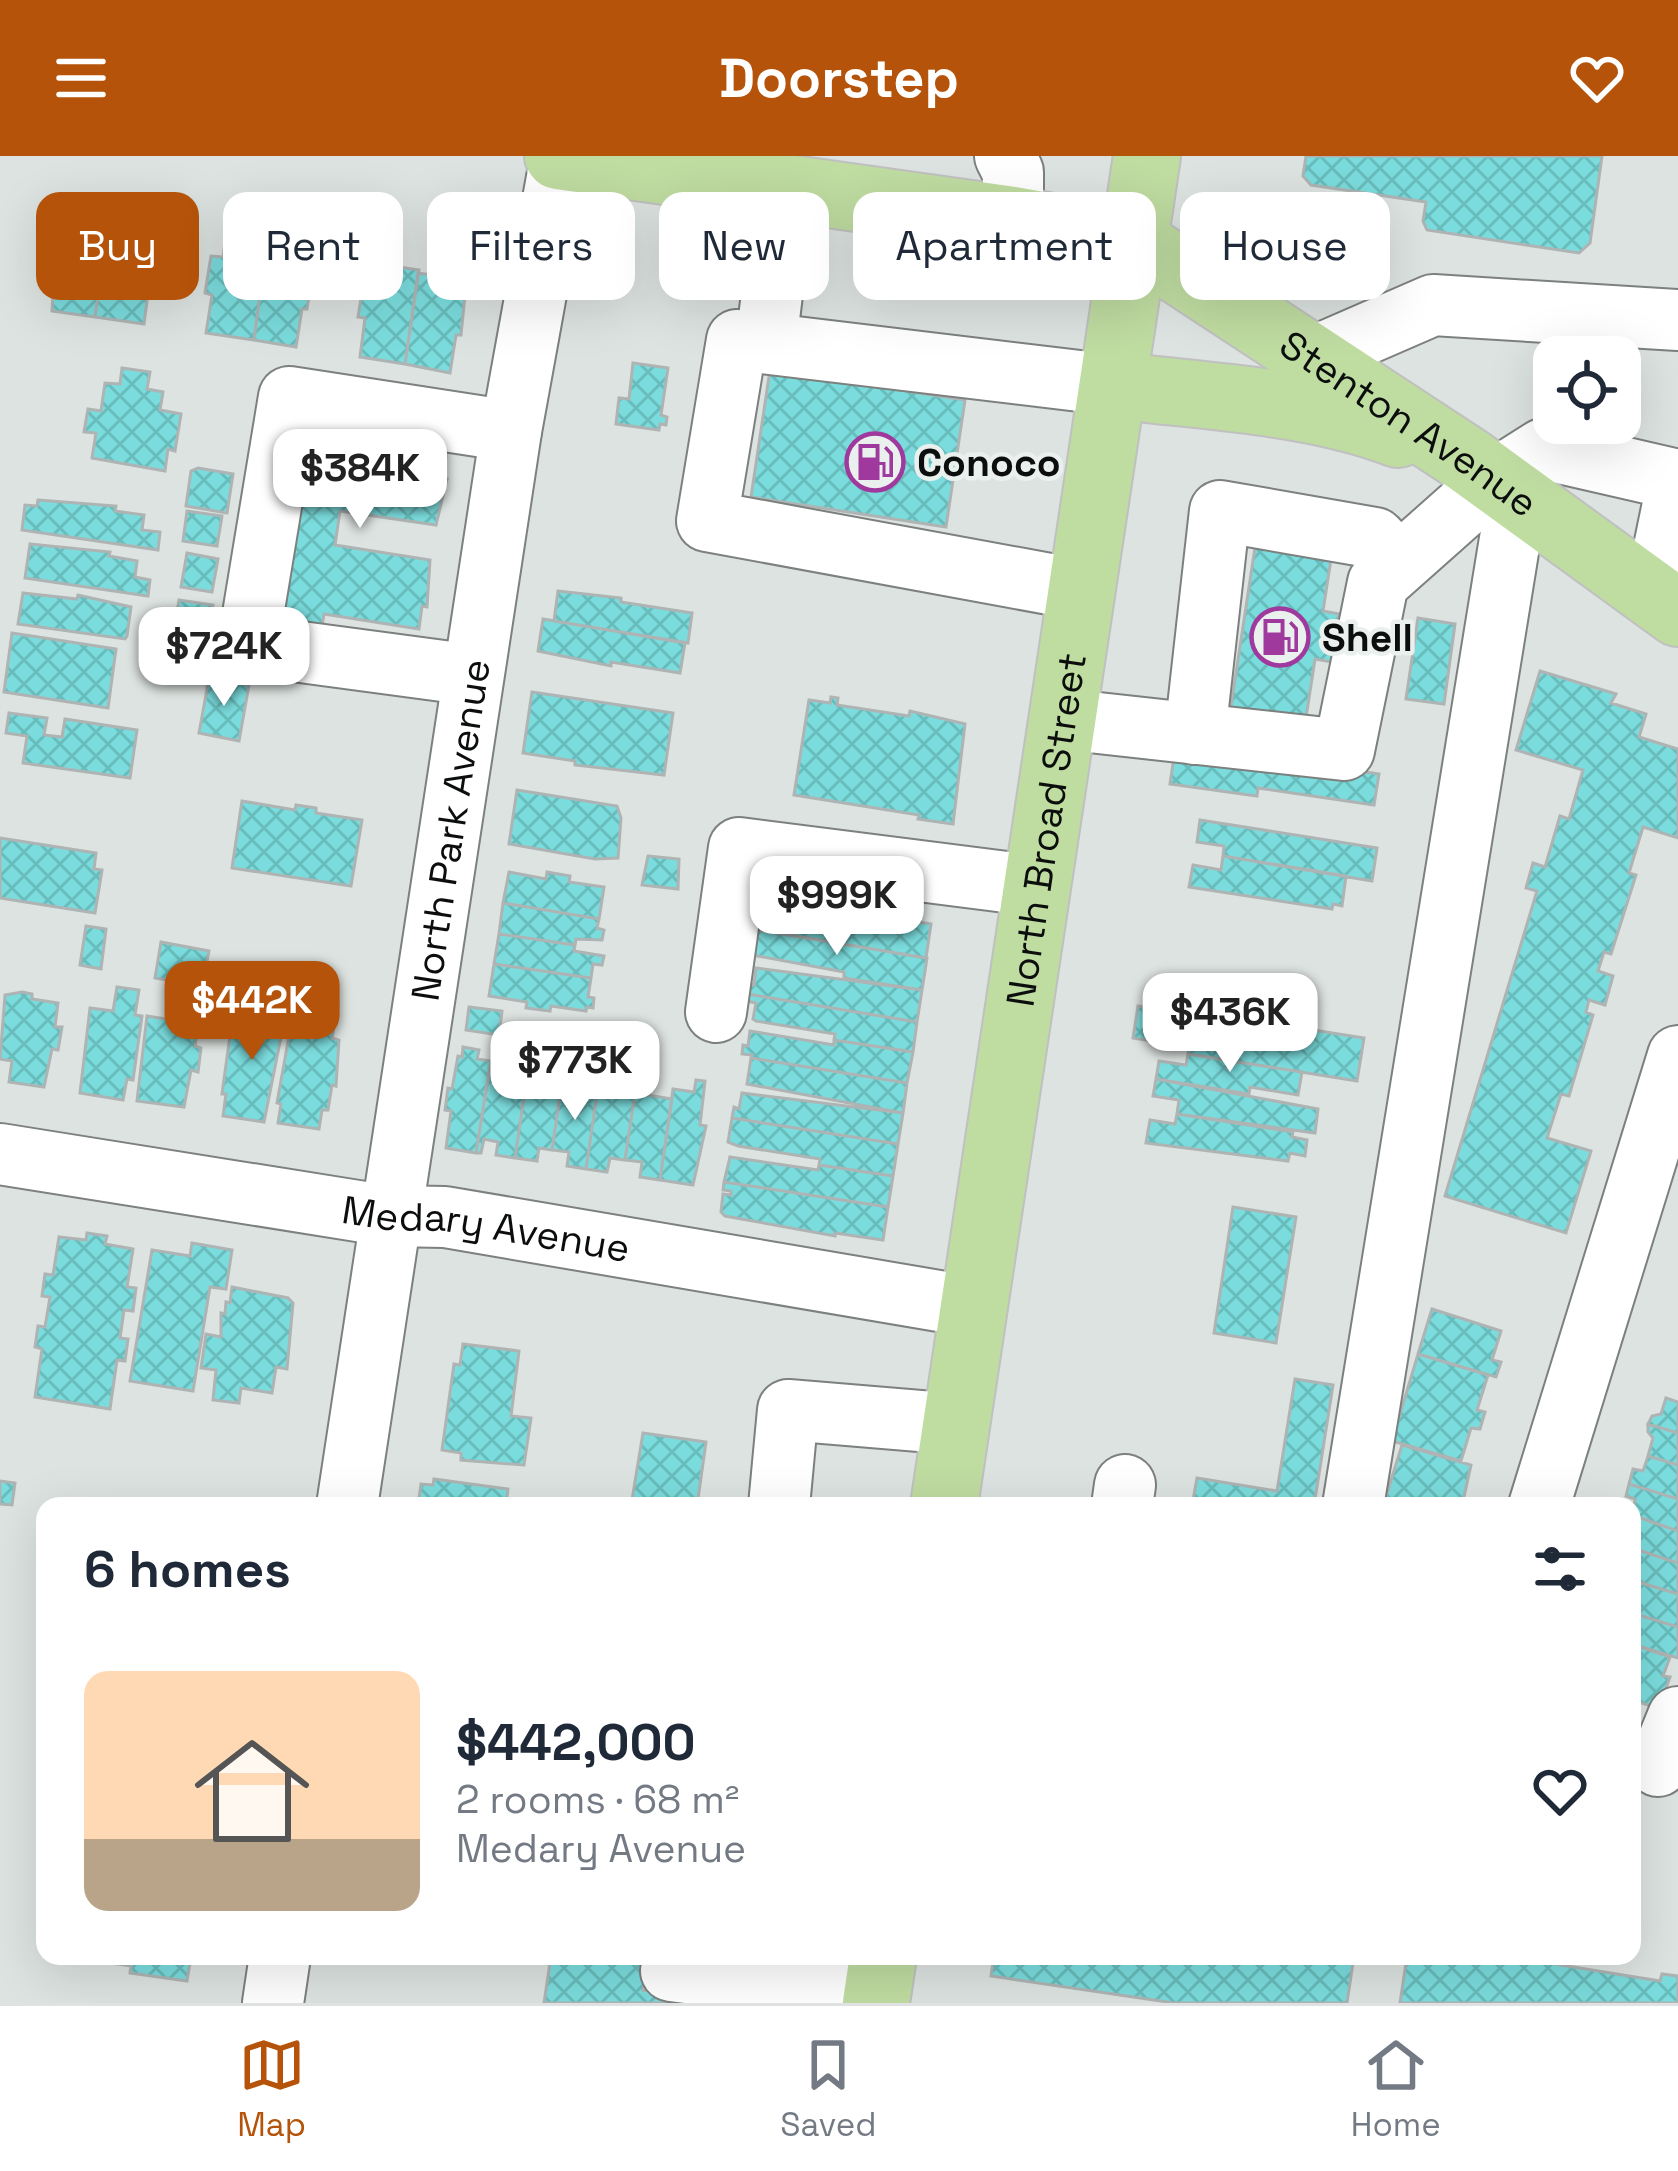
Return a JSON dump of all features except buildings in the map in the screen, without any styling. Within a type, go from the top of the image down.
[{"type":"main road","points":[[560,156],[819,180],[877,192]]},
{"type":"main road","name":"North Broad Street","points":[[1142,192],[1147,156]]},
{"type":"main road","name":"Stenton Avenue","points":[[1156,256],[1493,479],[1666,604]]},
{"type":"main road","name":"North Broad Street","points":[[945,1497],[1126,300]]},
{"type":"main road","points":[[1113,385],[1263,404],[1383,428],[1493,479]]},
{"type":"street","name":"North Park Avenue","points":[[348,1497],[511,431],[560,156]]},
{"type":"street","points":[[1006,156],[1013,172],[1013,192]]},
{"type":"street","points":[[766,343],[819,180]]},
{"type":"street","points":[[1311,358],[1433,305],[1678,320]]},
{"type":"street","points":[[1082,590],[707,521],[736,340],[1113,385]]},
{"type":"street","points":[[473,675],[248,645],[289,397],[511,431]]},
{"type":"street","points":[[1062,719],[1344,750],[1378,583],[1493,479],[1543,449],[1678,481],[1666,604]]},
{"type":"street","points":[[1354,1497],[1493,479]]},
{"type":"street","points":[[1195,734],[1220,511],[1375,538],[1400,563]]},
{"type":"street","points":[[716,1012],[739,848],[1037,886]]},
{"type":"street","points":[[1542,1497],[1678,1055]]},
{"type":"street","name":"Medary Avenue","points":[[0,1154],[389,1216],[445,1217],[974,1307]]},
{"type":"street","points":[[780,1497],[788,1409],[956,1424]]},
{"type":"street","points":[[273,2003],[279,1965]]},
{"type":"street","points":[[671,1971],[879,1985]]},
{"type":"place","name":"Conoco","points":[[875,462]]},
{"type":"place","name":"Shell","points":[[1280,637]]}]
